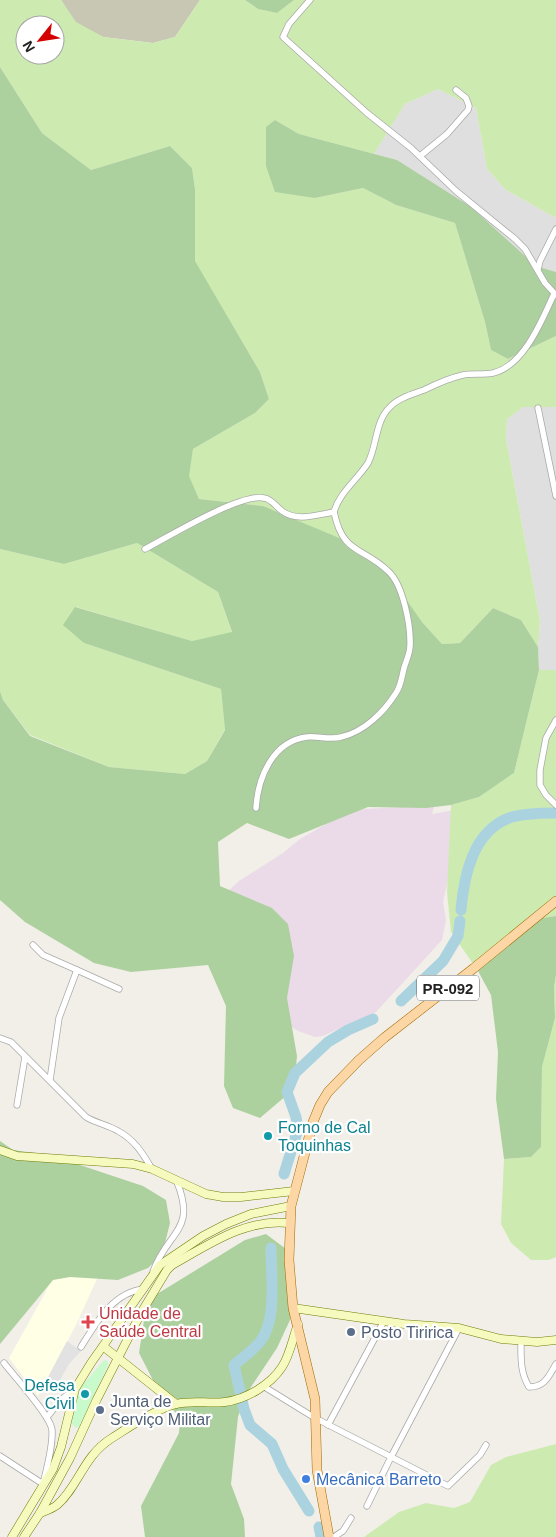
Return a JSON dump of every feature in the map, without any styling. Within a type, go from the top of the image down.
[{"type":"main road","name":"PR-092","points":[[329,1537],[316,1470],[315,1399],[293,1308],[289,1260],[291,1206],[312,1122],[328,1092],[359,1060],[556,901]]},
{"type":"street","points":[[256,808],[259,788],[270,760],[275,753],[295,740],[306,737],[339,738],[353,734],[379,715],[397,692],[410,646],[401,591],[395,578],[374,558],[349,545],[341,534],[334,512],[341,497],[357,478],[370,458],[383,418],[389,407],[409,396],[463,375],[492,373],[502,370],[532,341],[555,295],[545,283],[525,249],[515,239],[456,192],[420,156],[367,113],[283,37],[289,24],[310,0]]},
{"type":"street","points":[[420,156],[447,134],[468,110],[469,106],[466,98],[456,90]]},
{"type":"street","points":[[538,269],[542,254],[556,229]]},
{"type":"street","points":[[538,408],[556,496]]},
{"type":"street","points":[[145,549],[236,503],[256,497],[270,499],[280,510],[295,518],[334,512]]},
{"type":"street","points":[[556,720],[546,738],[540,770],[540,785],[546,795],[556,805]]},
{"type":"street","points":[[33,945],[43,955],[119,989]]},
{"type":"street","points":[[50,1080],[59,1018],[77,970]]},
{"type":"street","points":[[0,1038],[10,1042],[86,1117],[119,1131],[138,1146],[152,1169]]},
{"type":"street","points":[[17,1105],[26,1057]]},
{"type":"street","points":[[0,1150],[18,1156],[133,1164],[152,1169],[206,1194],[223,1197],[241,1197],[294,1191]]},
{"type":"street","points":[[12,1537],[53,1469],[75,1389],[91,1363],[144,1289],[152,1275],[158,1258],[174,1238],[183,1221],[184,1202],[178,1182]]},
{"type":"street","points":[[152,1275],[166,1260],[203,1236],[226,1224],[251,1214],[291,1206]]},
{"type":"street","points":[[24,1537],[40,1513],[79,1439],[118,1358],[161,1278],[172,1265],[244,1228],[278,1222],[289,1223]]},
{"type":"street","points":[[82,1347],[102,1314],[120,1298],[133,1290],[144,1289]]},
{"type":"street","points":[[293,1308],[384,1321],[459,1328],[501,1339],[537,1342],[556,1340]]},
{"type":"street","points":[[328,1425],[384,1321]]},
{"type":"street","points":[[40,1513],[53,1508],[64,1498],[96,1450],[135,1424],[176,1404],[224,1402],[242,1398],[263,1386],[283,1366],[298,1323]]},
{"type":"street","points":[[367,1506],[390,1457],[459,1328]]},
{"type":"street","points":[[522,1341],[520,1361],[523,1376],[529,1386],[536,1387],[545,1383],[556,1364]]},
{"type":"street","points":[[104,1347],[176,1404]]},
{"type":"street","points":[[4,1363],[47,1417],[52,1428],[43,1484]]},
{"type":"street","points":[[263,1386],[315,1418],[448,1486],[480,1455],[486,1445]]},
{"type":"street","points":[[47,1417],[62,1399],[75,1389]]},
{"type":"street","points":[[63,1435],[79,1439]]},
{"type":"street","points":[[0,1456],[43,1484]]},
{"type":"street","points":[[334,1537],[343,1531],[351,1518]]},
{"type":"shaded area","points":[[61,0],[200,0],[175,37],[153,43],[103,37],[75,22]]},
{"type":"shaded area","points":[[438,89],[476,108],[487,169],[506,190],[556,218],[556,272],[536,266],[397,160],[374,154],[405,104]]},
{"type":"shaded area","points":[[523,406],[556,407],[556,670],[539,670],[540,621],[506,439],[507,419]]},
{"type":"shaded area","points":[[434,807],[432,814],[460,809],[443,902],[446,920],[442,940],[376,1012],[323,1036],[315,1037],[298,1031],[280,1019],[228,891],[239,881],[283,853],[300,839],[333,820],[363,809]]},
{"type":"shaded area","points":[[68,1247],[102,1268],[76,1325],[38,1396],[9,1358]]},
{"type":"shaded area","points":[[67,1341],[81,1351],[69,1364],[55,1389],[44,1385]]},
{"type":"green space","points":[[0,0],[61,0],[76,22],[103,37],[153,43],[175,37],[200,0],[245,0],[258,9],[277,13],[294,0],[556,0],[556,218],[506,190],[487,169],[476,108],[438,89],[405,104],[374,154],[299,134],[275,120],[315,198],[363,188],[396,205],[455,223],[485,322],[491,350],[508,359],[556,336],[556,407],[523,407],[507,419],[506,439],[540,621],[538,647],[521,620],[493,608],[460,643],[442,644],[422,622],[263,506],[199,499],[188,476],[193,449],[255,413],[269,399],[260,372],[194,261],[195,189],[192,168],[170,146],[91,170],[42,133],[0,67]]},
{"type":"green space","points":[[245,0],[294,0],[277,13],[258,9]]},
{"type":"green space","points":[[0,67],[42,133],[91,170],[170,146],[192,168],[195,189],[195,261],[260,372],[269,399],[255,413],[193,449],[189,476],[199,499],[263,506],[351,543],[384,568],[422,622],[442,644],[460,643],[493,608],[521,620],[538,647],[539,670],[514,773],[479,797],[451,805],[426,808],[368,807],[289,839],[247,823],[218,842],[220,886],[272,908],[288,924],[294,956],[287,998],[297,1056],[294,1089],[260,1118],[233,1108],[224,1086],[226,1006],[208,965],[131,972],[94,963],[25,922],[0,900],[0,691],[3,700],[30,736],[109,767],[185,774],[207,761],[225,730],[221,689],[84,643],[63,625],[75,607],[192,641],[232,632],[218,592],[137,543],[64,564],[0,549]]},
{"type":"green space","points":[[275,120],[299,134],[397,160],[471,207],[536,266],[556,272],[556,336],[508,359],[491,350],[485,322],[455,223],[396,205],[363,188],[315,198],[275,192],[266,166],[266,127]]},
{"type":"green space","points":[[137,543],[218,592],[232,633],[192,641],[76,607],[84,643],[221,689],[225,729],[207,761],[185,774],[109,767],[30,735],[3,700],[0,691],[0,549],[64,564]]},
{"type":"green space","points":[[539,670],[556,670],[556,916],[536,919],[478,971],[451,932],[447,892],[451,805],[479,797],[514,773]]},
{"type":"green space","points":[[556,916],[555,1018],[542,1067],[541,1147],[531,1157],[504,1159],[496,1099],[498,1052],[491,995],[478,971],[536,919]]},
{"type":"green space","points":[[556,975],[556,1257],[549,1260],[531,1260],[511,1243],[501,1224],[504,1159],[531,1157],[541,1147],[542,1067],[555,1018],[554,987]]},
{"type":"green space","points":[[0,1141],[13,1150],[50,1155],[143,1186],[166,1200],[170,1223],[162,1255],[148,1268],[118,1280],[70,1277],[53,1280],[0,1344]]},
{"type":"green space","points":[[266,1234],[286,1249],[293,1280],[290,1320],[277,1348],[245,1396],[238,1417],[231,1484],[244,1519],[245,1537],[145,1537],[141,1506],[179,1433],[180,1419],[156,1386],[139,1353],[145,1314],[157,1294],[245,1240]]},
{"type":"green space","points":[[104,1360],[108,1361],[108,1365],[79,1427],[76,1428],[72,1424],[76,1399],[81,1387]]},
{"type":"green space","points":[[556,1444],[556,1537],[364,1537],[399,1512],[426,1503],[454,1508],[470,1502],[491,1465],[506,1457]]},
{"type":"waterway","points":[[461,910],[468,869],[479,844],[487,833],[514,816],[556,813]]},
{"type":"waterway","points":[[401,1001],[443,961],[458,936],[460,921]]},
{"type":"waterway","points":[[284,1174],[298,1129],[296,1117],[287,1092],[295,1073],[328,1042],[348,1030],[373,1019]]},
{"type":"waterway","points":[[271,1248],[272,1299],[268,1324],[258,1344],[234,1365],[244,1409],[250,1425],[272,1444],[283,1469],[309,1511]]},
{"type":"waterway","points":[[319,1527],[321,1537]]},
{"type":"place","name":"Forno de Cal Toquinhas","points":[[268,1136]]},
{"type":"place","name":"Unidade de Saúde Central","points":[[88,1322]]},
{"type":"place","name":"Posto Tiririca","points":[[351,1332]]},
{"type":"place","name":"Defesa Civil","points":[[85,1394]]},
{"type":"place","name":"Junta de Serviço Militar","points":[[100,1410]]},
{"type":"place","name":"Mecânica Barreto","points":[[306,1479]]}]
